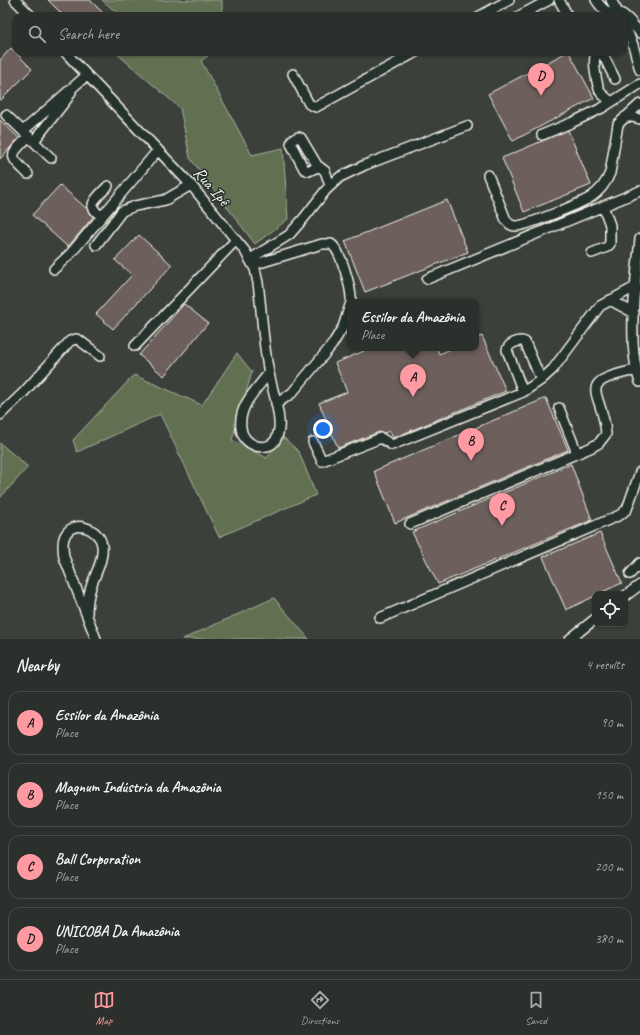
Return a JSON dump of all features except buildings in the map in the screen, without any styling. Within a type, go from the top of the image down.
[{"type":"street","points":[[16,0],[27,12]]},
{"type":"street","points":[[487,12],[509,0]]},
{"type":"street","points":[[526,12],[549,0]]},
{"type":"street","points":[[559,0],[566,12]]},
{"type":"street","points":[[596,0],[600,7],[606,12]]},
{"type":"street","points":[[611,0],[619,12]]},
{"type":"street","points":[[628,19],[640,33]]},
{"type":"street","points":[[628,33],[640,70]]},
{"type":"street","name":"Rua Ipê","points":[[69,56],[191,185],[252,262],[258,283],[269,373],[276,404],[279,427],[273,444],[266,447],[250,443],[244,438],[240,423],[242,413],[249,399],[269,373]]},
{"type":"street","points":[[293,74],[309,104],[316,107],[409,56]]},
{"type":"street","points":[[595,56],[594,59],[598,84],[602,93],[611,102]]},
{"type":"street","points":[[603,56],[615,79]]},
{"type":"street","points":[[29,136],[30,123],[87,75]]},
{"type":"street","points":[[542,135],[602,108],[640,84]]},
{"type":"street","points":[[28,174],[13,158],[14,151],[29,136],[41,133],[67,99],[72,89]]},
{"type":"street","points":[[488,175],[506,220],[510,225],[518,226],[583,201],[597,192],[607,180],[610,174],[617,128],[620,121],[640,104]]},
{"type":"street","points":[[6,115],[51,158]]},
{"type":"street","points":[[625,117],[640,119]]},
{"type":"street","points":[[30,123],[41,133]]},
{"type":"street","points":[[252,262],[289,235],[298,226],[330,185],[340,177],[365,165],[466,126]]},
{"type":"street","points":[[54,269],[71,253],[158,150]]},
{"type":"street","points":[[318,167],[324,169],[330,185]]},
{"type":"street","points":[[96,245],[122,211],[135,206],[165,200],[191,185]]},
{"type":"street","points":[[102,217],[94,209],[93,204],[108,186]]},
{"type":"street","points":[[427,279],[640,191]]},
{"type":"street","points":[[592,253],[607,247],[610,244],[610,225],[603,206]]},
{"type":"street","points":[[640,239],[638,288],[634,313],[636,370],[640,382]]},
{"type":"street","points":[[135,346],[236,240]]},
{"type":"street","points":[[252,262],[322,244],[331,244],[336,249],[348,278],[351,299]]},
{"type":"street","points":[[313,442],[322,461],[381,438],[392,445],[523,392],[541,380],[553,369],[594,312],[600,306],[638,288]]},
{"type":"street","points":[[610,300],[634,313]]},
{"type":"street","points":[[276,404],[292,393],[332,345],[343,327],[347,314]]},
{"type":"street","points":[[0,415],[24,392],[73,339],[79,340],[100,356]]},
{"type":"street","points":[[523,392],[506,350],[510,345],[520,340],[525,342],[541,380]]},
{"type":"street","points":[[410,524],[599,443],[606,434],[595,394],[598,383],[613,375],[636,370]]},
{"type":"street","points":[[559,408],[577,453]]},
{"type":"street","points":[[380,618],[620,515],[627,509],[640,472]]},
{"type":"street","points":[[87,615],[91,587],[100,566],[102,545],[99,536],[92,530],[84,527],[76,527],[69,530],[64,536],[62,545],[64,557],[96,639]]},
{"type":"street","points":[[630,574],[640,563]]},
{"type":"street","points":[[628,594],[640,585]]},
{"type":"street","points":[[570,639],[592,621]]},
{"type":"green space","points":[[102,0],[222,0],[222,12],[116,12]]},
{"type":"green space","points":[[120,56],[208,56],[201,61],[252,155],[283,148],[288,219],[255,244],[190,158],[180,108]]},
{"type":"green space","points":[[237,353],[252,372],[232,440],[267,458],[282,436],[299,452],[316,495],[219,537],[160,414],[77,452],[73,440],[134,375],[202,405]]},
{"type":"green space","points":[[0,443],[28,467],[0,498]]},
{"type":"green space","points":[[274,598],[309,639],[183,639]]},
{"type":"place","name":"UNICOBA Da Amazônia","points":[[541,96]]},
{"type":"place","name":"Essilor da Amazônia","points":[[413,397]]},
{"type":"place","name":"Magnum Indústria da Amazônia","points":[[471,461]]},
{"type":"place","name":"Ball Corporation","points":[[502,526]]}]
